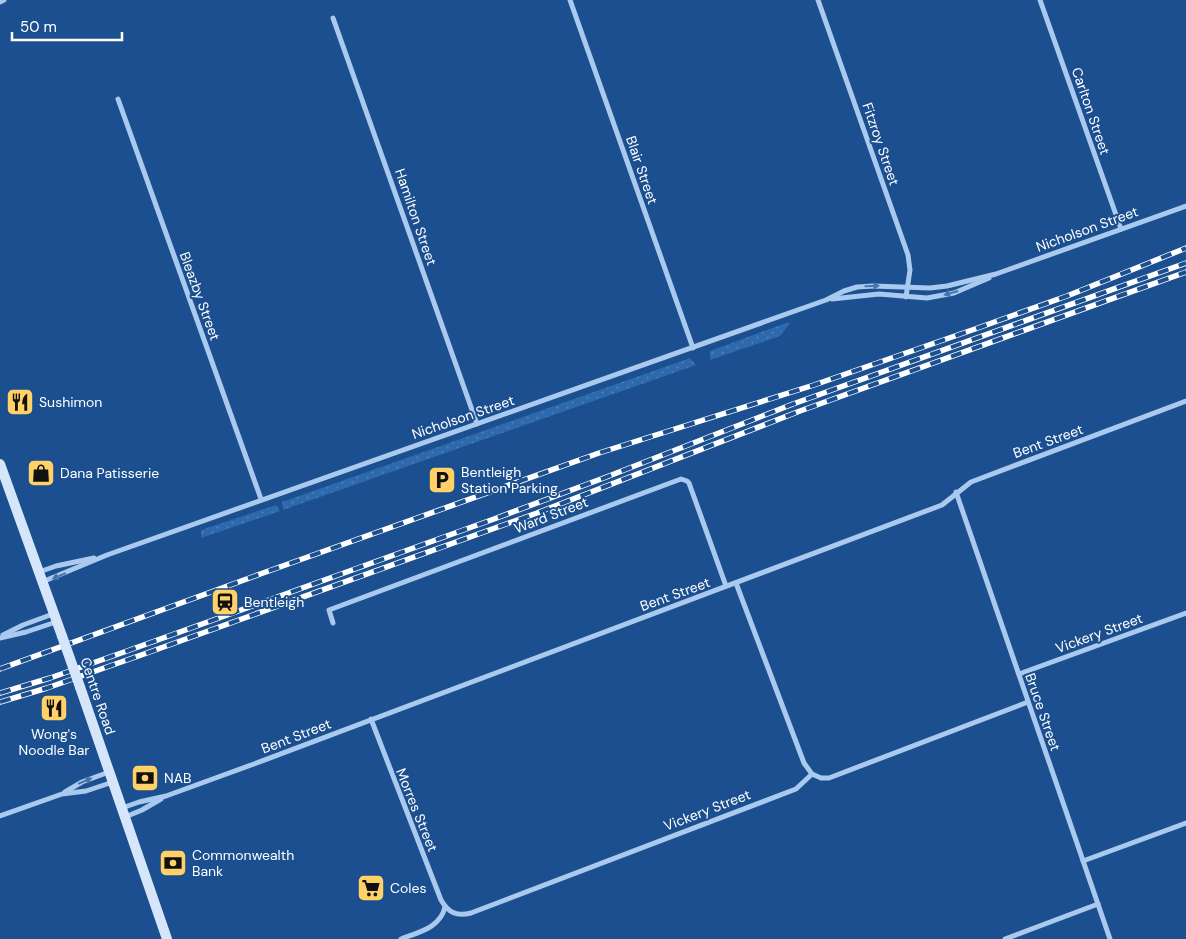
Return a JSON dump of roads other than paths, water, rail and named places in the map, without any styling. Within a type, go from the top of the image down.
[{"type":"main road","name":"Centre Road","points":[[0,464],[80,687],[167,939]]},
{"type":"street","points":[[0,2],[4,0]]},
{"type":"street","name":"Blair Street","points":[[570,0],[693,348]]},
{"type":"street","name":"Fitzroy Street","points":[[818,0],[908,255],[910,270],[906,297]]},
{"type":"street","name":"Carlton Street","points":[[1040,0],[1121,229]]},
{"type":"street","name":"Hamilton Street","points":[[333,18],[477,424]]},
{"type":"street","name":"Bleazby Street","points":[[118,99],[261,500]]},
{"type":"street","name":"Nicholson Street","points":[[40,577],[693,348],[826,300],[844,291],[857,287],[873,286],[930,288],[947,286],[996,274],[1186,206]]},
{"type":"street","name":"Nicholson Street","points":[[826,300],[880,294],[906,297],[939,297],[975,285],[996,274]]},
{"type":"street","name":"Bent Street","points":[[123,812],[139,802],[166,796],[301,746],[942,504],[971,482],[1186,401]]},
{"type":"street","name":"Ward Street","points":[[333,623],[329,610],[681,479],[689,483],[726,586]]},
{"type":"street","name":"Bruce Street","points":[[956,492],[1110,939]]},
{"type":"street","name":"Nicholson Street","points":[[40,577],[56,566],[107,555]]},
{"type":"street","points":[[736,583],[804,763],[812,774],[821,778],[829,778],[1028,702]]},
{"type":"street","name":"Vickery Street","points":[[1019,674],[1186,613]]},
{"type":"street","points":[[0,637],[23,625],[55,618]]},
{"type":"street","points":[[0,637],[26,632],[55,618]]},
{"type":"street","name":"Morres Street","points":[[371,719],[402,802],[445,907]]},
{"type":"street","name":"Vickery Street","points":[[445,907],[459,915],[470,913],[796,789],[812,774]]},
{"type":"street","points":[[62,794],[86,791],[111,777]]},
{"type":"street","points":[[0,816],[62,794],[82,782],[111,777]]},
{"type":"street","name":"Bent Street","points":[[123,812],[142,810],[166,796]]},
{"type":"street","points":[[1083,860],[1186,822]]},
{"type":"street","points":[[1005,939],[1098,904]]},
{"type":"street","points":[[401,939],[437,923],[443,915],[445,907]]},
{"type":"railway","points":[[0,669],[599,453],[814,385],[975,329],[1067,296],[1186,248]]},
{"type":"railway","points":[[0,693],[127,651],[494,519],[793,404],[1186,263]]},
{"type":"railway","points":[[0,702],[47,688],[144,654],[537,513],[800,411],[1186,272]]},
{"type":"place","name":"Sushimon","points":[[20,402]]},
{"type":"place","name":"Dana Patisserie","points":[[41,473]]},
{"type":"place","name":"Bentleigh Station Parking","points":[[442,480]]},
{"type":"place","name":"Bentleigh","points":[[225,602]]},
{"type":"place","name":"Wong's Noodle Bar","points":[[54,708]]},
{"type":"place","name":"NAB","points":[[145,778]]},
{"type":"place","name":"Commonwealth Bank","points":[[173,863]]},
{"type":"place","name":"Coles","points":[[371,888]]}]
